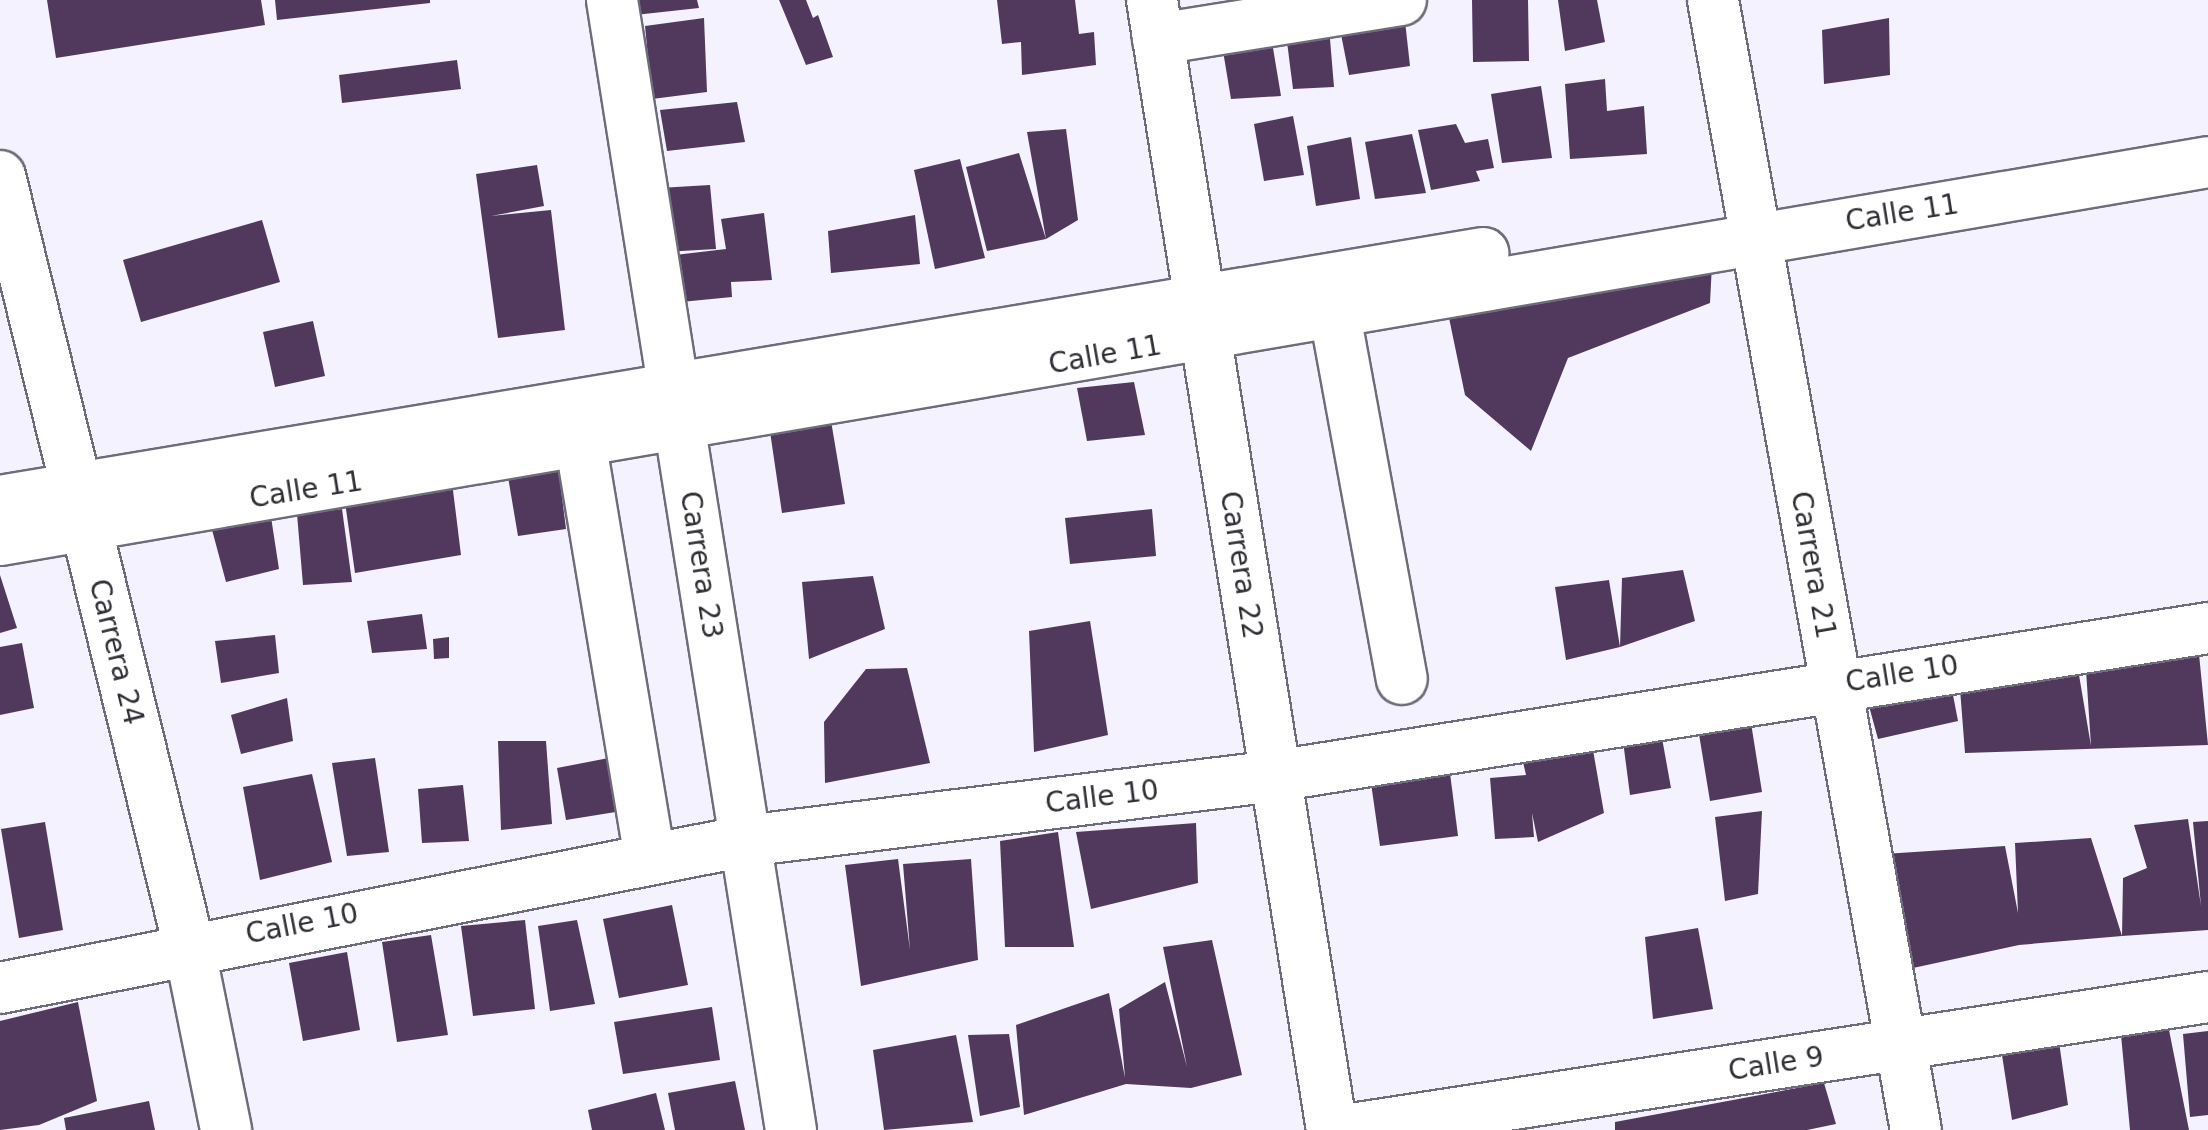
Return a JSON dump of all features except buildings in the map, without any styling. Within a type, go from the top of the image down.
[{"type":"street","name":"Carrera 23","points":[[612,0],[791,1130]]},
{"type":"street","points":[[1155,20],[1401,0]]},
{"type":"street","name":"Carrera 21","points":[[1713,0],[1755,223],[1832,684],[1904,1044],[1916,1130]]},
{"type":"street","name":"Carrera 22","points":[[1155,20],[1332,1130]]},
{"type":"street","name":"Calle 11","points":[[1201,320],[1335,315],[1755,223],[2208,132]]},
{"type":"street","name":"Calle 11","points":[[0,540],[81,507],[1755,223],[2208,162]]},
{"type":"street","name":"Carrera 24","points":[[0,176],[188,946],[226,1130]]},
{"type":"street","points":[[1335,315],[1402,678]]},
{"type":"street","name":"Calle 11","points":[[0,501],[81,507],[581,446],[676,408]]},
{"type":"street","points":[[581,446],[650,857]]},
{"type":"street","name":"Calle 10","points":[[0,988],[188,946],[745,841],[1275,776],[1832,684],[2208,628]]},
{"type":"street","name":"Calle 9","points":[[1344,1130],[2208,997]]}]
